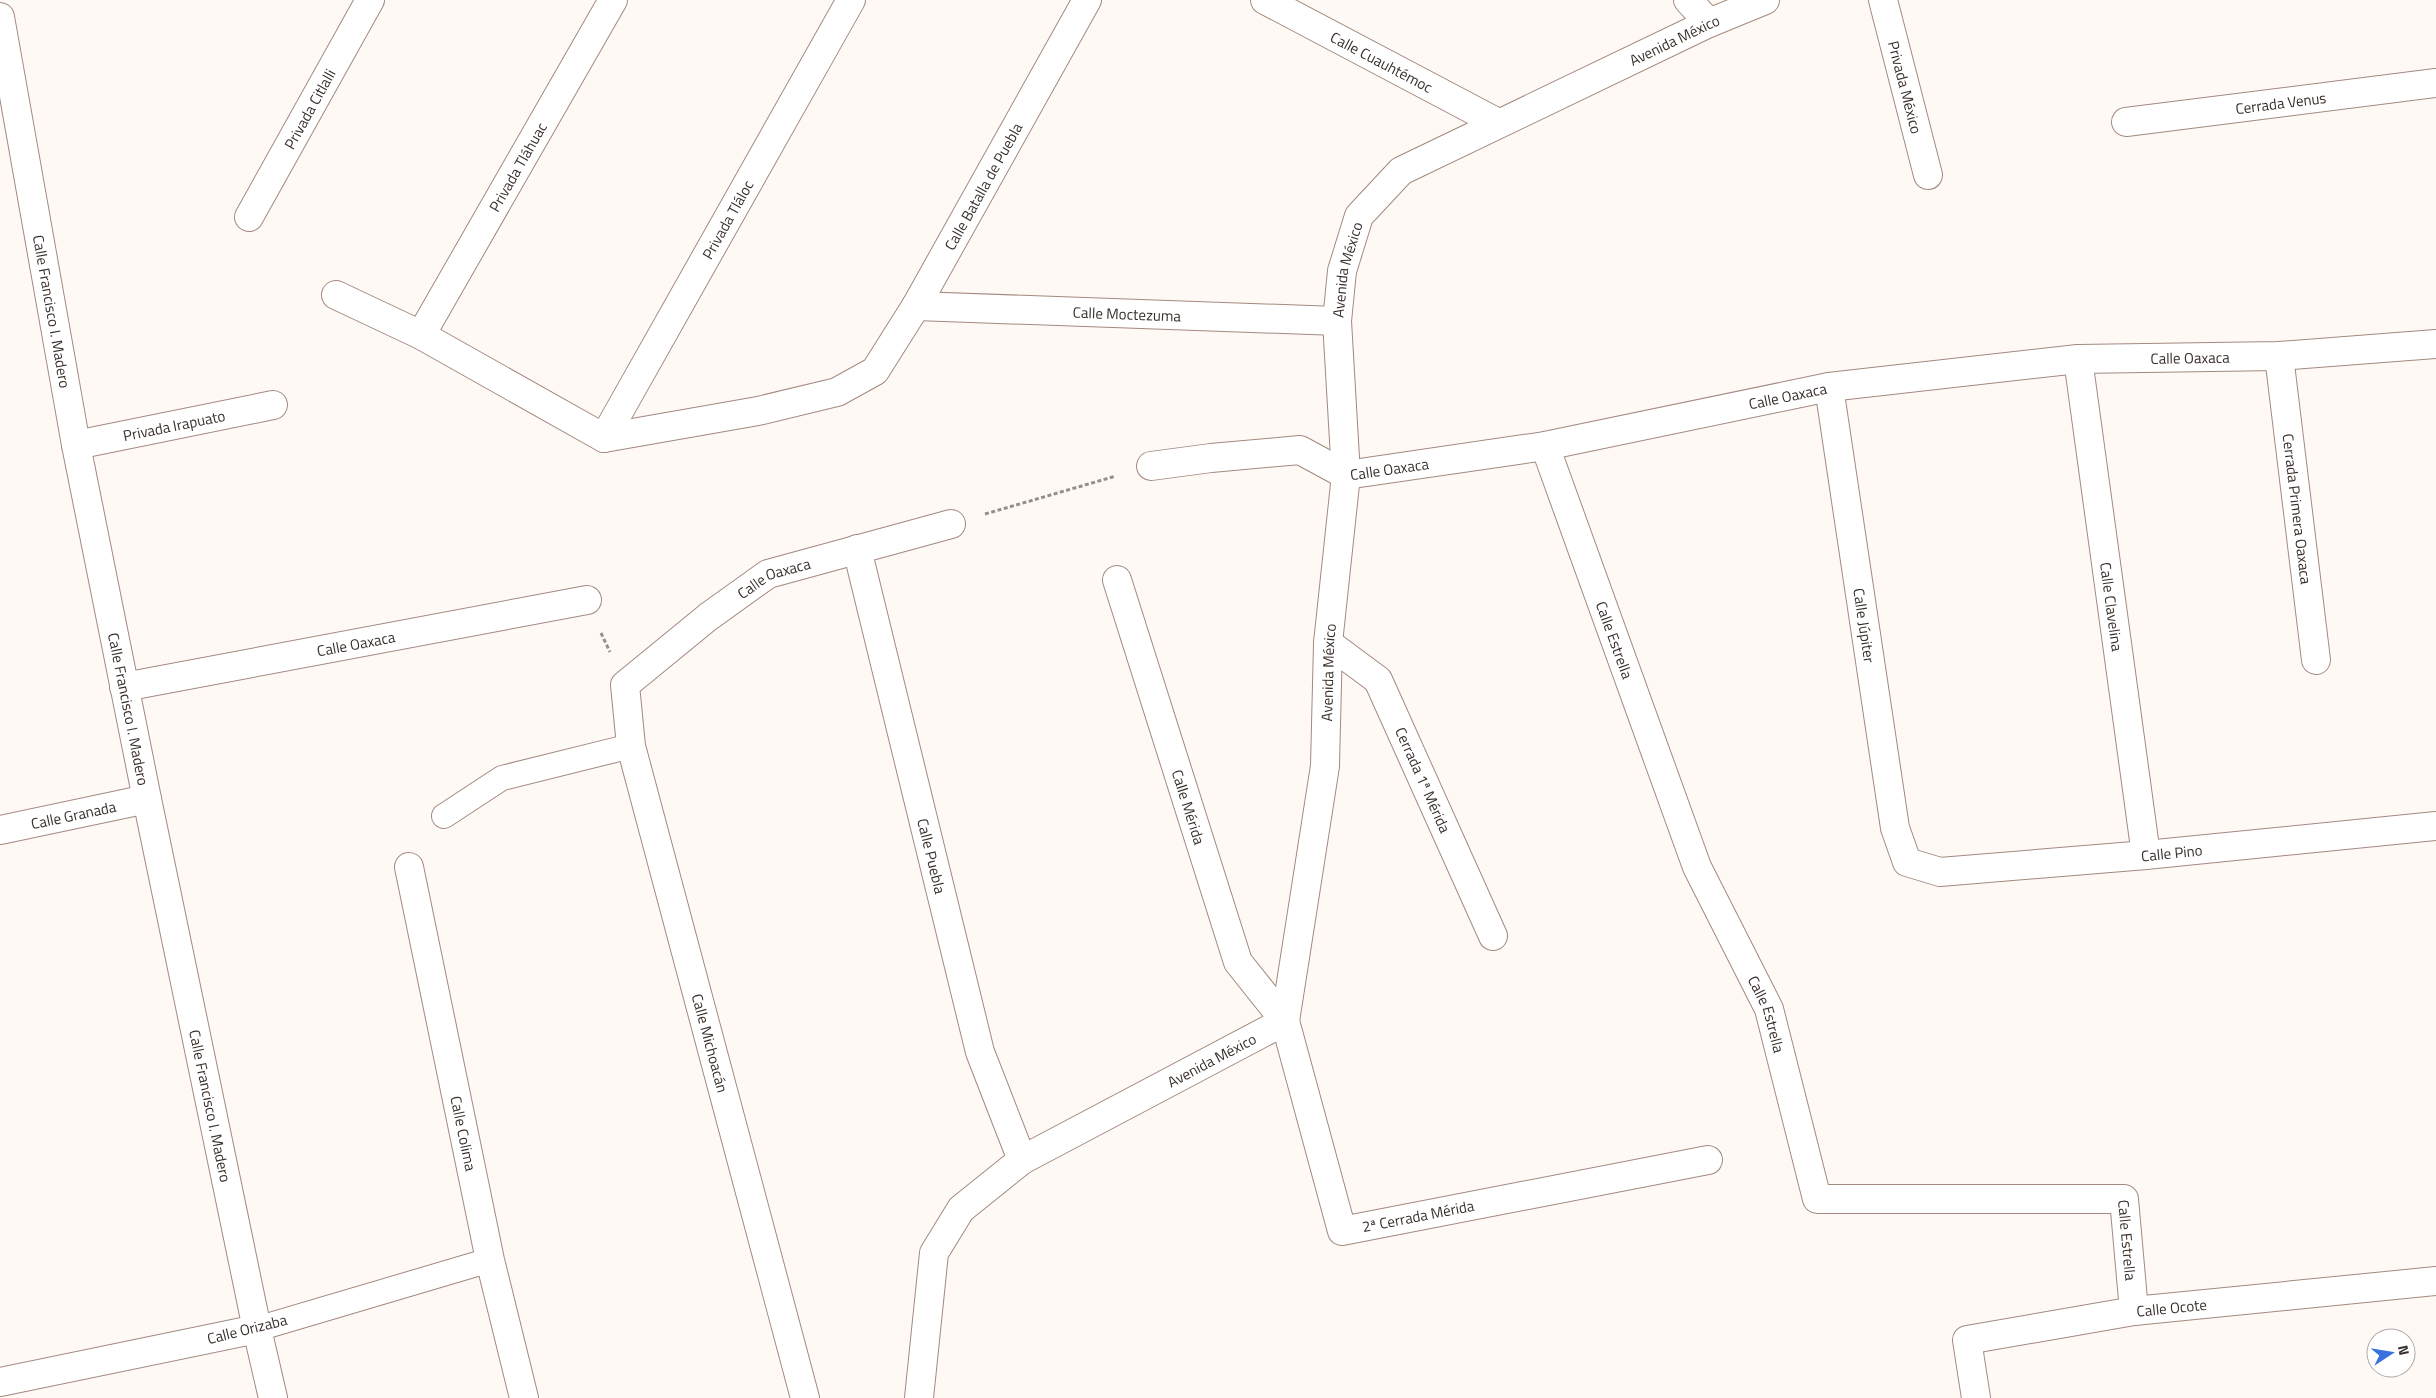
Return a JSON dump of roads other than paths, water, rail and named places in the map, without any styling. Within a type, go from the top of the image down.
[{"type":"street","name":"Privada Citlalli","points":[[248,218],[370,0]]},
{"type":"street","name":"Privada Tláhuac","points":[[421,335],[613,0]]},
{"type":"street","name":"Privada Tláloc","points":[[604,438],[851,0]]},
{"type":"street","name":"Calle Batalla de Puebla","points":[[604,438],[758,411],[837,392],[875,371],[916,306],[1087,0]]},
{"type":"street","name":"Calle Cuauhtémoc","points":[[1265,0],[1498,124]]},
{"type":"street","points":[[1688,0],[1709,23]]},
{"type":"street","name":"Avenida México","points":[[919,1398],[934,1253],[961,1209],[1022,1160],[1285,1021],[1325,766],[1328,643],[1346,475],[1337,321],[1342,271],[1360,216],[1401,172],[1709,23],[1766,0]]},
{"type":"street","name":"Privada México","points":[[1883,0],[1928,175]]},
{"type":"street","name":"Calle Francisco I. Madero","points":[[0,17],[76,445],[124,687],[257,1329],[273,1398]]},
{"type":"street","name":"Cerrada Venus","points":[[2126,122],[2436,83]]},
{"type":"street","points":[[336,295],[421,335],[604,438]]},
{"type":"street","name":"Calle Moctezuma","points":[[916,306],[1337,321]]},
{"type":"street","name":"Calle Oaxaca","points":[[1151,466],[1211,458],[1300,450],[1346,475],[1545,446],[1830,387],[2078,359],[2280,356],[2436,344]]},
{"type":"street","name":"Cerrada Primera Oaxaca","points":[[2280,356],[2316,660]]},
{"type":"street","name":"Calle Clavelina","points":[[2078,359],[2146,855]]},
{"type":"street","name":"Calle Júpiter","points":[[1830,387],[1895,828],[1907,862]]},
{"type":"street","name":"Privada Irapuato","points":[[76,445],[273,405]]},
{"type":"street","name":"Calle Estrella","points":[[1545,446],[1697,867],[1769,1009],[1817,1199],[2124,1199],[2134,1311]]},
{"type":"street","name":"Calle Oaxaca","points":[[625,685],[708,616],[768,574],[951,524]]},
{"type":"street","name":"Calle Puebla","points":[[857,550],[980,1052],[1022,1160]]},
{"type":"street","name":"Calle Mérida","points":[[1117,580],[1238,962],[1285,1021]]},
{"type":"street","name":"Calle Oaxaca","points":[[124,687],[587,600]]},
{"type":"street","name":"Cerrada 1ª Mérida","points":[[1328,643],[1378,680],[1493,936]]},
{"type":"street","name":"Calle Michoacán","points":[[625,685],[631,746],[805,1398]]},
{"type":"street","name":"Calle Granada","points":[[0,830],[147,798]]},
{"type":"street","name":"Calle Pino","points":[[1907,862],[1940,872],[2146,855],[2436,826]]},
{"type":"street","name":"Calle Colima","points":[[409,868],[490,1260],[524,1398]]},
{"type":"street","name":"2ª Cerrada Mérida","points":[[1285,1021],[1342,1231],[1708,1160]]},
{"type":"street","name":"Calle Ocote","points":[[1976,1398],[1967,1340],[2134,1311],[2436,1281]]},
{"type":"street","name":"Calle Orizaba","points":[[0,1382],[257,1329]]},
{"type":"lane","points":[[444,816],[502,778],[631,746]]},
{"type":"lane","name":"Calle Orizaba","points":[[257,1329],[490,1260]]}]
